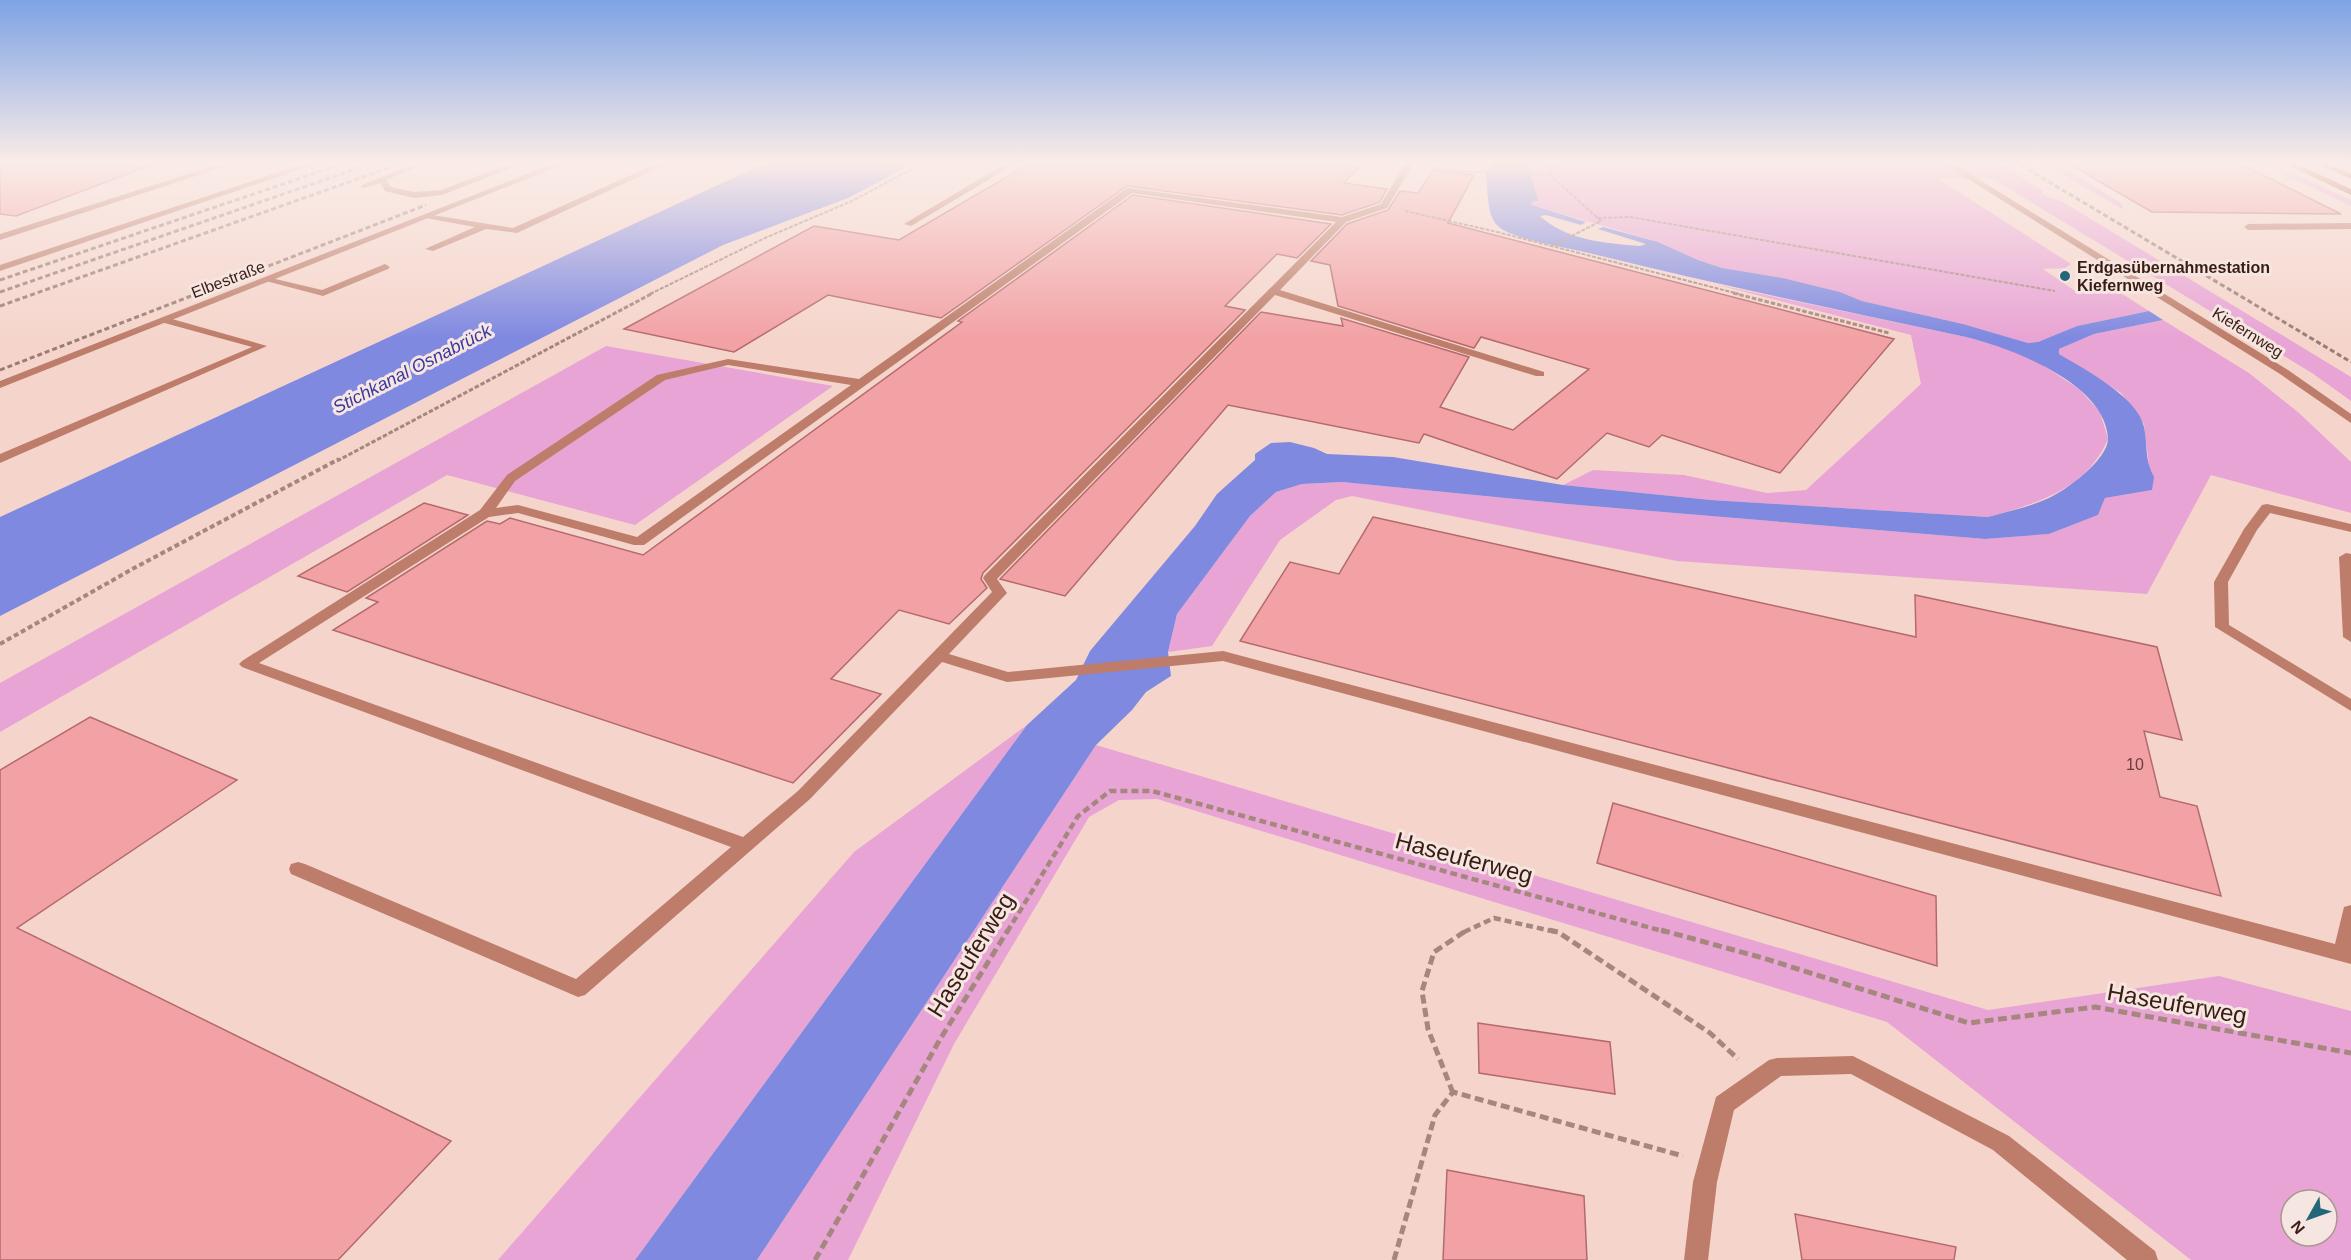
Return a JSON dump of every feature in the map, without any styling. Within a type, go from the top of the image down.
[{"type":"street","points":[[0,237],[54,220]]},
{"type":"street","points":[[0,268],[145,220]]},
{"type":"street","name":"Elbestraße","points":[[0,385],[419,220]]},
{"type":"street","points":[[450,220],[514,231],[539,220]]},
{"type":"street","points":[[908,224],[915,220]]},
{"type":"street","points":[[485,513],[518,509],[639,542],[1088,220]]},
{"type":"street","points":[[298,869],[578,989],[804,795],[1000,593],[990,578],[1343,220]]},
{"type":"street","name":"Kiefernweg","points":[[2038,220],[2284,372],[2351,419]]},
{"type":"street","points":[[430,249],[485,226]]},
{"type":"street","points":[[2247,227],[2351,226]]},
{"type":"street","points":[[267,280],[323,293],[386,267]]},
{"type":"street","points":[[2116,286],[2144,285]]},
{"type":"street","points":[[1273,291],[1539,374]]},
{"type":"street","points":[[0,459],[262,346],[165,320]]},
{"type":"street","points":[[747,846],[247,664],[485,513],[511,478],[661,377],[728,362],[861,383]]},
{"type":"street","points":[[2351,528],[2266,508],[2251,529],[2221,582],[2222,627],[2351,706]]},
{"type":"street","points":[[2346,558],[2351,637]]},
{"type":"street","points":[[938,656],[1007,677],[1223,656],[2347,955],[2351,912]]},
{"type":"street","points":[[1696,1260],[1705,1182],[1724,1104],[1777,1067],[1853,1065],[2001,1143],[2146,1260]]},
{"type":"path","points":[[0,644],[136,567],[672,283],[808,220]]},
{"type":"path","points":[[1442,220],[1889,333]]},
{"type":"path","points":[[1553,246],[1601,221],[1599,220]]},
{"type":"path","points":[[1653,220],[2055,291]]},
{"type":"path","name":"Haseuferweg","points":[[815,1260],[939,1041],[1072,825],[1078,816],[1110,791],[1152,791],[1763,958],[1969,1023],[2095,1006],[2351,1053]]},
{"type":"path","points":[[1453,1093],[1428,1029],[1422,991],[1434,952],[1465,931],[1494,918],[1558,932],[1710,1033],[1759,1080]]},
{"type":"path","points":[[1453,1093],[1710,1163]]},
{"type":"path","points":[[1394,1260],[1435,1115],[1453,1093]]},
{"type":"shaded area","points":[[1582,220],[2002,220],[2071,264],[2065,268],[2043,269],[2075,291],[2116,290],[2149,311],[2077,326],[2038,342],[2028,343],[1963,324],[1862,301],[1840,292],[1783,278],[1722,268],[1658,242]]},
{"type":"shaded area","points":[[2060,220],[2092,220],[2351,377],[2351,401],[2312,373]]},
{"type":"shaded area","points":[[1714,284],[2003,346],[2035,360],[2079,389],[2100,412],[2108,439],[2099,456],[2087,470],[2058,492],[2042,500],[1988,517],[1711,500],[1563,485],[1593,470],[1684,475],[1767,493],[1806,490],[1921,384],[1911,335]]},
{"type":"shaded area","points":[[2163,320],[2249,373],[2299,413],[2351,462],[2351,513],[2211,475],[2147,594],[1677,561],[1352,496],[1336,500],[1280,540],[1212,646],[1168,652],[1177,614],[1250,516],[1276,492],[1302,484],[1342,482],[1567,504],[1985,539],[2049,534],[2098,515],[2105,498],[2152,490],[2144,424],[2121,393],[2059,354],[2059,349],[2094,334]]},
{"type":"shaded area","points":[[606,346],[833,386],[635,525],[447,475],[0,732],[0,683]]},
{"type":"shaded area","points":[[1027,725],[635,1260],[498,1260],[854,852]]},
{"type":"shaded area","points":[[1096,745],[1988,1010],[2219,976],[2351,1011],[2351,1260],[2191,1260],[1887,1022],[1157,799],[1119,800],[1089,817],[954,1044],[848,1260],[757,1260]]},
{"type":"water","name":"Stichkanal Osnabrück","points":[[643,220],[790,220],[723,245],[0,616],[0,517]]},
{"type":"water","points":[[1545,220],[1562,231],[1587,239],[1614,244],[1640,246],[1646,244],[1598,229],[1603,227],[1658,242],[1722,268],[1783,278],[1840,292],[1862,301],[1963,324],[2028,343],[2038,342],[2077,326],[2149,311],[2163,320],[2094,334],[2059,349],[2059,354],[2109,385],[2132,405],[2140,416],[2144,427],[2147,458],[2154,477],[2152,490],[2105,498],[2098,515],[2049,534],[1985,539],[1567,504],[1342,482],[1302,484],[1276,492],[1250,516],[1177,614],[1168,652],[1171,676],[1146,692],[1132,710],[1096,745],[757,1260],[635,1260],[1027,725],[1076,680],[1090,651],[1195,526],[1217,494],[1255,460],[1255,454],[1271,443],[1290,442],[1327,454],[1393,457],[1563,485],[1711,500],[1988,517],[2034,504],[2056,494],[2085,473],[2102,455],[2106,446],[2108,438],[2103,418],[2091,401],[2074,385],[2053,371],[2007,350],[1966,337],[1541,242],[1505,231],[1494,221]]},
{"type":"water","points":[[1563,220],[1586,222],[1581,225]]},
{"type":"building","points":[[934,220],[1079,220],[941,318],[828,295],[734,352],[624,329],[814,226],[899,240]]},
{"type":"building","points":[[1099,220],[1302,220],[1331,224],[1297,258],[1277,254],[1225,306],[1245,310],[983,573],[981,579],[987,588],[949,624],[899,610],[831,679],[881,694],[793,783],[333,630],[378,602],[366,598],[487,521],[500,524],[510,518],[643,555],[962,322],[958,321]]},
{"type":"building","points":[[1359,220],[1450,220],[1448,223],[1894,339],[1780,473],[1662,435],[1649,447],[1607,433],[1557,479],[1424,434],[1419,443],[1228,405],[1065,596],[1000,579],[1261,312],[1343,326],[1341,318],[1469,357],[1440,407],[1513,430],[1589,369],[1481,337],[1474,348],[1338,306],[1330,265],[1311,261],[1347,224]]},
{"type":"building","points":[[424,503],[468,515],[347,592],[298,576]]},
{"type":"building","points":[[1373,517],[1916,637],[1915,595],[2157,647],[2182,740],[2144,731],[2160,797],[2197,806],[2221,896],[1240,641],[1290,562],[1339,574]]},
{"type":"building","points":[[90,717],[237,780],[17,928],[451,1141],[338,1260],[0,1260],[0,770]]},
{"type":"building","points":[[1613,803],[1936,896],[1937,966],[1597,863]]},
{"type":"building","points":[[1478,1023],[1610,1042],[1615,1094],[1479,1073]]},
{"type":"building","points":[[1447,1170],[1584,1196],[1587,1260],[1443,1260]]},
{"type":"building","points":[[1795,1214],[1956,1247],[1954,1260],[1802,1260]]},
{"type":"railway","points":[[0,280],[178,220]]},
{"type":"railway","points":[[0,292],[209,220]]},
{"type":"railway","points":[[0,306],[243,220]]},
{"type":"railway","points":[[0,370],[388,220]]},
{"type":"railway","points":[[2113,220],[2351,362]]},
{"type":"place","name":"Erdgasübernahmestation Kiefernweg","points":[[2065,276]]}]
